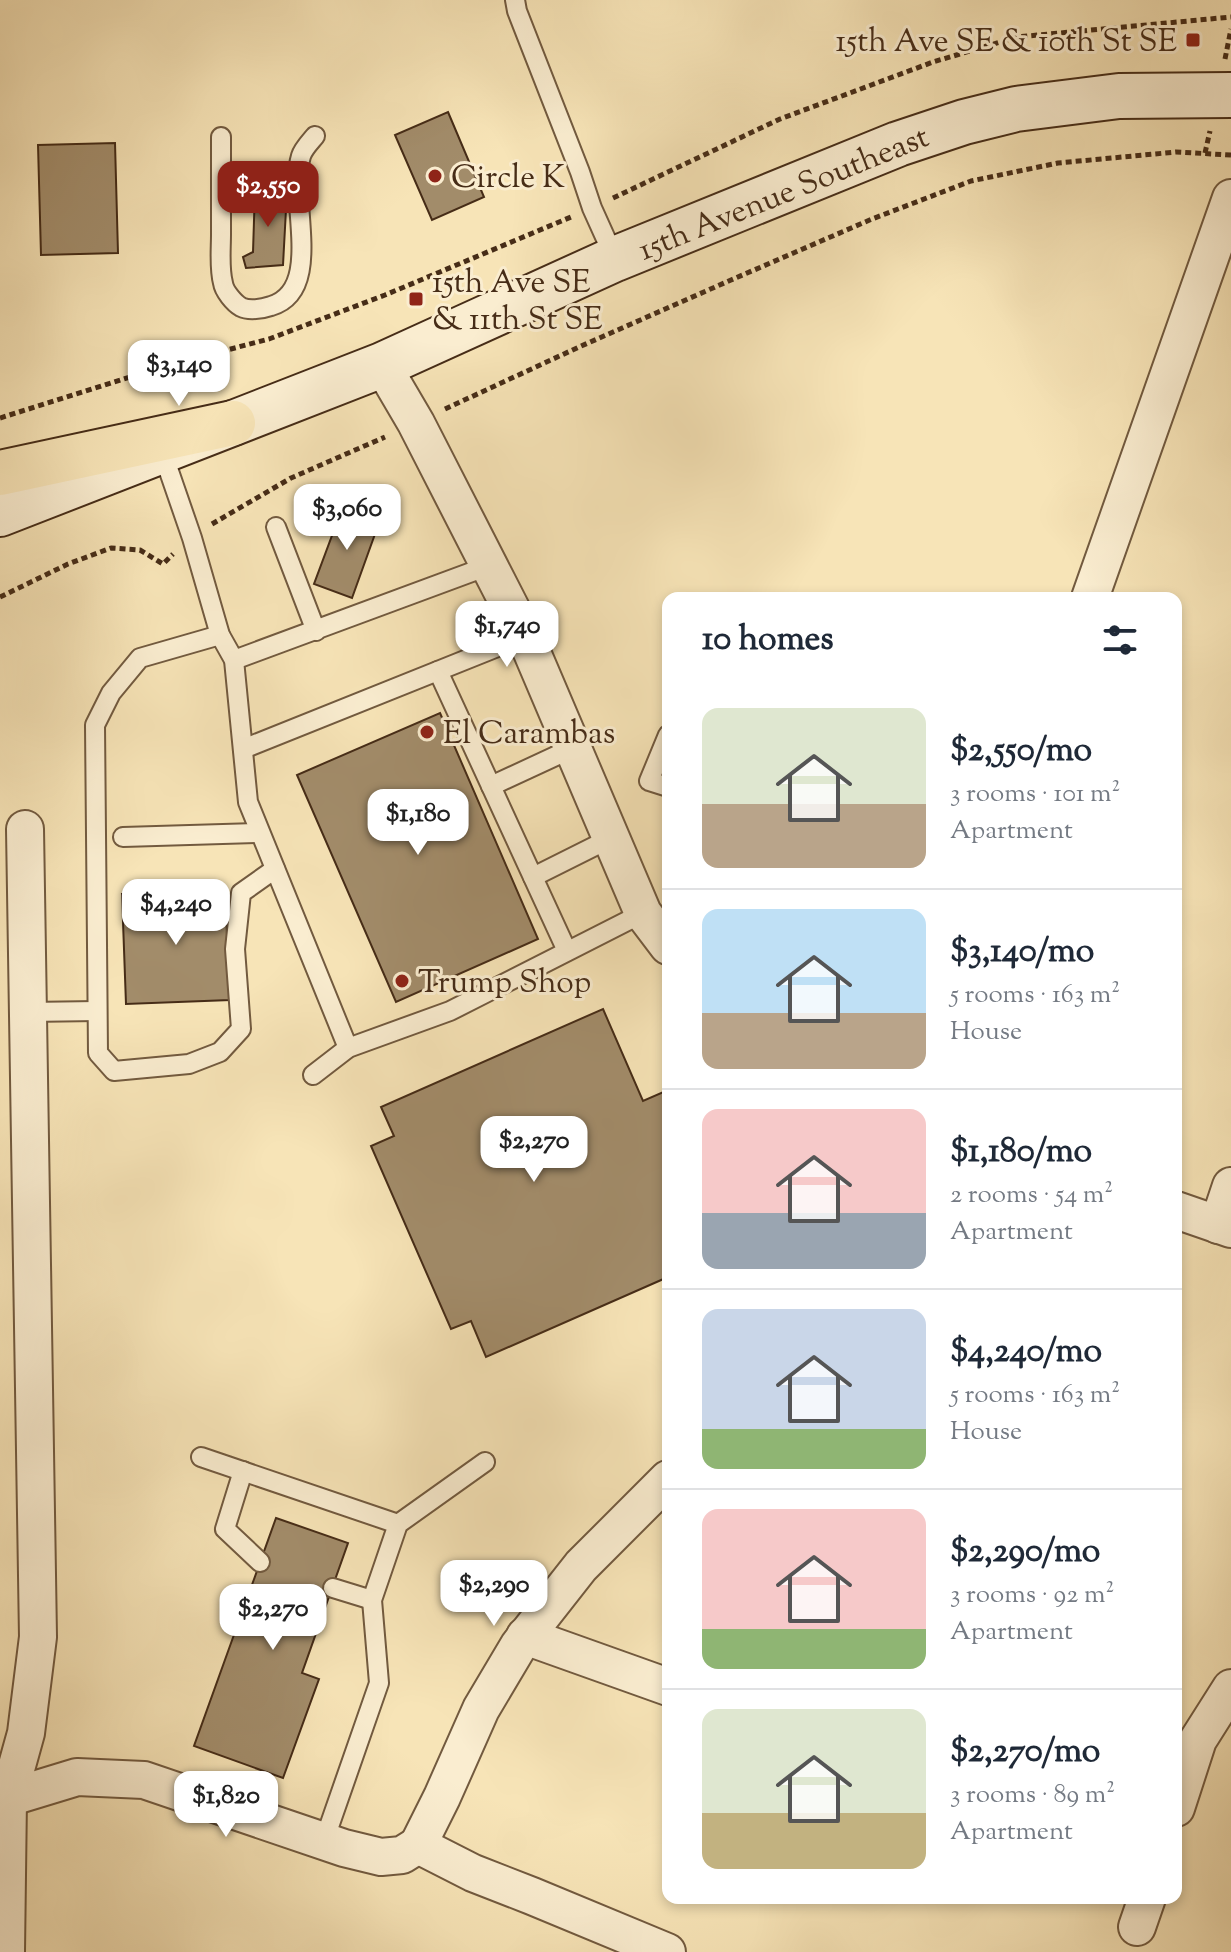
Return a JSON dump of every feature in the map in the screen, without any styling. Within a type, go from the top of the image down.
[{"type":"main road","name":"15th Avenue Southeast","points":[[0,514],[382,365],[615,259],[898,144],[1016,109],[1119,96],[1231,95]]},
{"type":"main road","points":[[0,473],[233,423]]},
{"type":"street","points":[[1092,592],[1231,198]]},
{"type":"street","points":[[382,365],[416,423],[525,636],[643,913],[662,938]]},
{"type":"street","points":[[6,1952],[4,1798],[26,1733],[38,1637],[25,829]]},
{"type":"street","points":[[1182,1212],[1225,1227],[1231,1186]]},
{"type":"street","points":[[4,1798],[77,1777],[144,1780],[324,1841],[381,1857],[402,1855],[418,1845],[481,1709],[525,1636],[581,1566],[662,1485]]},
{"type":"street","points":[[525,1636],[662,1685]]},
{"type":"street","points":[[1182,1789],[1198,1740],[1231,1688]]},
{"type":"street","points":[[418,1845],[473,1873],[667,1952]]},
{"type":"lane","points":[[515,0],[592,208],[615,259]]},
{"type":"lane","points":[[221,137],[223,286],[242,308],[260,309],[287,298],[299,280],[302,259],[298,202],[301,154],[315,136]]},
{"type":"lane","points":[[162,451],[192,538],[220,635],[234,660],[248,802],[348,1048]]},
{"type":"lane","points":[[276,527],[316,631]]},
{"type":"lane","points":[[234,660],[488,566]]},
{"type":"lane","points":[[220,635],[140,658],[111,693],[95,725],[98,1053],[114,1071],[189,1064],[220,1052],[241,1029],[235,949],[241,893],[275,869]]},
{"type":"lane","points":[[243,749],[525,636]]},
{"type":"lane","points":[[438,671],[567,951]]},
{"type":"lane","points":[[491,786],[573,748]]},
{"type":"lane","points":[[662,750],[649,781],[662,785]]},
{"type":"lane","points":[[123,837],[260,833]]},
{"type":"lane","points":[[533,877],[611,838]]},
{"type":"lane","points":[[313,1075],[348,1048],[450,1011],[643,913]]},
{"type":"lane","points":[[28,1012],[97,1011]]},
{"type":"lane","points":[[201,1457],[398,1524]]},
{"type":"lane","points":[[324,1841],[379,1683],[372,1600],[398,1524],[485,1462]]},
{"type":"lane","points":[[243,1471],[225,1529],[260,1562]]},
{"type":"lane","points":[[333,1588],[372,1600]]},
{"type":"path","points":[[592,208],[780,119],[933,62],[1017,37],[1231,17]]},
{"type":"path","points":[[0,597],[68,564],[111,548],[140,550],[163,564],[198,532],[291,478],[703,292],[872,219],[971,181],[1058,163],[1176,152],[1231,155]]},
{"type":"building","points":[[448,112],[484,197],[432,220],[395,135]]},
{"type":"building","points":[[115,143],[118,253],[41,255],[38,145]]},
{"type":"building","points":[[255,189],[287,191],[283,265],[246,268],[243,257],[253,252]]},
{"type":"building","points":[[343,506],[380,520],[352,598],[314,584]]},
{"type":"building","points":[[440,713],[538,939],[396,1002],[297,775]]},
{"type":"building","points":[[225,890],[230,1000],[126,1004],[122,894]]},
{"type":"building","points":[[603,1009],[643,1101],[662,1093],[662,1280],[486,1357],[471,1321],[451,1329],[371,1146],[394,1136],[381,1107]]},
{"type":"building","points":[[276,1518],[348,1543],[302,1673],[319,1679],[283,1778],[194,1746]]},
{"type":"place","name":"15th Ave SE & 10th St SE","points":[[1193,40]]},
{"type":"place","name":"Circle K","points":[[435,176]]},
{"type":"place","name":"15th Ave SE & 11th St SE","points":[[416,299]]},
{"type":"place","name":"El Carambas","points":[[427,732]]},
{"type":"place","name":"Trump Shop","points":[[402,981]]}]
